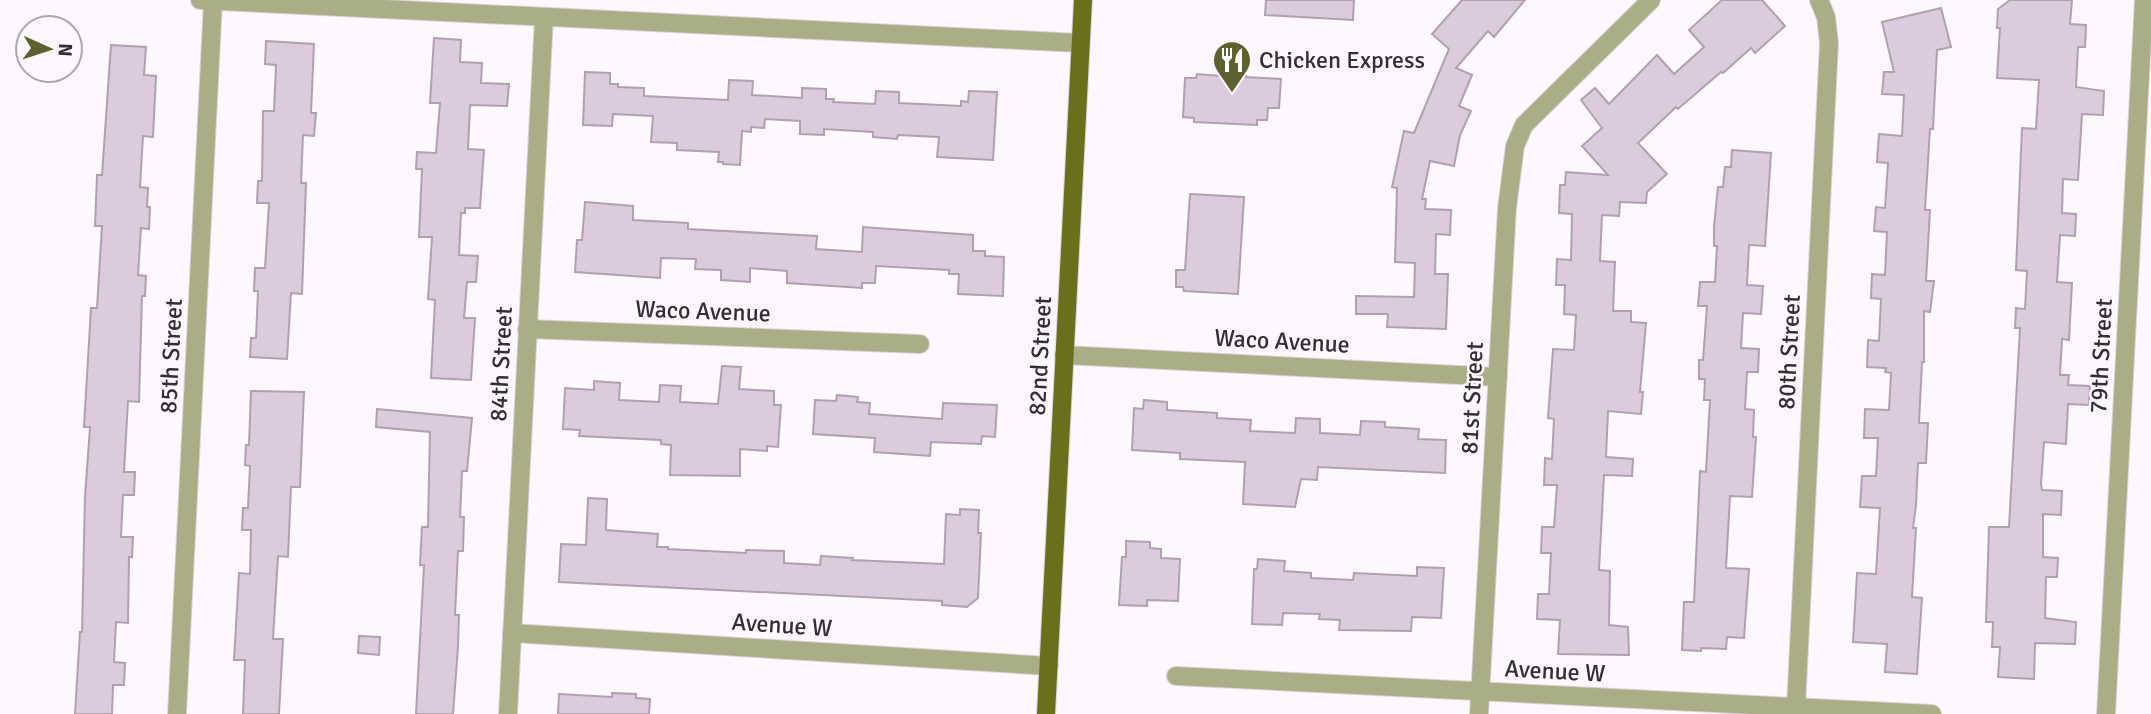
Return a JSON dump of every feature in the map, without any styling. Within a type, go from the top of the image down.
[{"type":"main road","name":"82nd Street","points":[[1046,714],[1083,0]]},
{"type":"street","points":[[200,0],[1080,43]]},
{"type":"street","name":"81st Street","points":[[1479,714],[1507,208],[1515,146],[1524,125],[1651,0]]},
{"type":"street","name":"80th Street","points":[[1796,708],[1829,43],[1826,17],[1819,0]]},
{"type":"street","name":"79th Street","points":[[2106,714],[2144,0]]},
{"type":"street","name":"85th Street","points":[[177,714],[213,1]]},
{"type":"street","name":"84th Street","points":[[508,714],[544,17]]},
{"type":"street","name":"Waco Avenue","points":[[527,329],[920,344]]},
{"type":"street","name":"Waco Avenue","points":[[1065,355],[1498,377]]},
{"type":"street","name":"Avenue W","points":[[512,634],[1049,666]]},
{"type":"street","name":"Avenue W","points":[[1177,676],[1932,714]]},
{"type":"building","points":[[1266,0],[1354,0],[1353,20],[1265,15]]},
{"type":"building","points":[[1462,0],[1525,0],[1494,37],[1488,31],[1456,68],[1472,75],[1459,106],[1471,111],[1460,135],[1454,166],[1430,161],[1422,199],[1426,199],[1425,209],[1451,210],[1450,235],[1436,234],[1435,274],[1448,274],[1446,329],[1387,327],[1388,314],[1356,314],[1356,296],[1414,297],[1415,263],[1395,262],[1397,188],[1392,187],[1404,131],[1414,133],[1449,49],[1432,34]]},
{"type":"building","points":[[1722,0],[1762,0],[1785,26],[1755,53],[1751,48],[1678,109],[1676,107],[1638,143],[1667,174],[1647,192],[1646,203],[1620,202],[1619,216],[1602,215],[1600,261],[1615,262],[1613,311],[1631,311],[1631,322],[1646,323],[1640,392],[1643,392],[1641,414],[1608,411],[1606,457],[1633,459],[1632,476],[1604,475],[1599,570],[1610,571],[1609,625],[1628,627],[1629,655],[1558,654],[1560,620],[1537,619],[1538,594],[1549,594],[1551,553],[1541,553],[1542,527],[1554,527],[1557,485],[1544,485],[1545,458],[1552,459],[1554,419],[1548,418],[1553,349],[1574,350],[1576,315],[1564,314],[1565,285],[1556,285],[1557,259],[1571,260],[1572,214],[1559,213],[1560,185],[1565,185],[1566,172],[1608,175],[1582,146],[1602,128],[1581,100],[1595,88],[1609,104],[1657,55],[1674,74],[1704,47],[1689,30]]},
{"type":"building","points":[[2010,0],[2072,0],[2070,24],[2086,25],[2085,47],[2078,47],[2076,87],[2104,91],[2103,115],[2082,114],[2078,180],[2063,179],[2062,213],[2076,214],[2075,236],[2060,235],[2057,282],[2072,283],[2069,340],[2062,339],[2060,375],[2069,375],[2068,385],[2090,386],[2089,405],[2068,404],[2066,444],[2044,442],[2041,484],[2042,490],[2062,491],[2061,515],[2043,514],[2043,557],[2058,558],[2057,577],[2046,577],[2045,618],[2076,622],[2075,644],[2035,643],[2034,679],[1998,677],[2000,647],[1992,647],[1993,622],[1986,622],[1989,527],[2009,527],[2020,328],[2015,328],[2016,308],[2025,309],[2027,271],[2016,270],[2022,128],[2036,129],[2039,80],[1997,78],[2000,28],[1997,28],[1998,9]]},
{"type":"building","points":[[1941,8],[1951,47],[1937,50],[1925,210],[1930,210],[1926,281],[1934,281],[1930,312],[1924,311],[1924,362],[1919,423],[1928,423],[1926,463],[1918,463],[1913,528],[1916,528],[1912,597],[1922,598],[1917,674],[1885,672],[1887,644],[1853,642],[1857,573],[1876,574],[1880,508],[1860,507],[1862,476],[1876,476],[1878,438],[1864,438],[1865,409],[1889,410],[1891,373],[1885,372],[1886,368],[1867,367],[1868,340],[1879,341],[1881,299],[1871,298],[1872,274],[1885,275],[1887,232],[1874,231],[1876,207],[1885,208],[1888,163],[1877,162],[1879,134],[1902,136],[1904,95],[1882,94],[1884,72],[1894,72],[1882,22]]},
{"type":"building","points":[[434,38],[461,40],[460,62],[482,63],[481,83],[509,84],[507,106],[470,105],[468,149],[484,150],[480,208],[465,208],[465,213],[461,213],[459,255],[478,256],[476,282],[467,282],[464,318],[475,318],[471,380],[431,378],[435,300],[428,299],[432,237],[419,237],[422,169],[416,169],[417,152],[436,153],[440,103],[430,103]]},
{"type":"building","points":[[266,41],[314,44],[311,113],[316,113],[314,136],[303,135],[301,183],[306,183],[302,294],[291,293],[287,359],[250,357],[251,338],[256,338],[258,291],[254,291],[255,268],[265,268],[269,203],[257,203],[258,181],[262,181],[263,111],[274,111],[276,65],[265,64]]},
{"type":"building","points":[[111,45],[146,47],[144,75],[156,76],[153,137],[143,136],[140,187],[148,188],[147,207],[150,207],[149,229],[141,228],[138,275],[146,276],[145,296],[142,296],[139,402],[128,401],[124,472],[135,472],[134,495],[123,495],[121,537],[133,537],[132,557],[129,557],[128,623],[116,622],[114,662],[125,663],[124,685],[113,685],[112,714],[75,714],[82,632],[85,497],[90,427],[84,427],[91,308],[97,308],[102,226],[95,226],[97,175],[102,175]]},
{"type":"building","name":"Chicken Express","points":[[1221,71],[1246,72],[1246,77],[1281,79],[1279,108],[1268,108],[1267,120],[1257,120],[1257,125],[1194,122],[1194,118],[1183,117],[1185,78],[1196,78],[1197,74],[1221,76]]},
{"type":"building","points":[[585,72],[610,73],[610,84],[644,88],[644,96],[728,100],[729,80],[753,81],[752,95],[802,98],[802,88],[826,89],[826,99],[834,99],[833,102],[875,104],[876,91],[899,92],[899,103],[961,106],[961,101],[968,102],[969,91],[997,92],[993,160],[937,157],[939,137],[898,135],[897,139],[873,137],[873,132],[824,129],[824,135],[800,134],[800,121],[765,119],[764,128],[751,127],[751,132],[742,131],[740,165],[723,164],[718,162],[719,152],[677,150],[677,143],[651,142],[653,116],[613,114],[612,126],[583,125]]},
{"type":"building","points":[[1732,150],[1771,153],[1765,246],[1749,245],[1747,285],[1763,286],[1761,314],[1743,313],[1741,348],[1759,349],[1758,372],[1747,372],[1745,409],[1754,410],[1753,437],[1756,437],[1752,497],[1730,496],[1726,568],[1749,569],[1744,638],[1727,637],[1726,649],[1682,650],[1684,602],[1694,602],[1700,471],[1706,472],[1710,400],[1704,400],[1705,379],[1699,379],[1707,306],[1698,306],[1700,282],[1715,282],[1717,246],[1714,246],[1714,226],[1718,187],[1723,187],[1725,167],[1731,167]]},
{"type":"building","points":[[1190,194],[1244,197],[1238,294],[1184,291],[1183,287],[1176,287],[1176,270],[1185,270]]},
{"type":"building","points":[[585,202],[633,206],[633,220],[688,223],[688,229],[817,236],[816,249],[862,252],[863,227],[973,235],[973,251],[985,251],[985,256],[1004,257],[1003,296],[958,294],[959,274],[949,274],[949,270],[876,266],[875,283],[862,283],[862,288],[787,283],[787,271],[750,268],[750,282],[721,280],[721,270],[695,269],[696,259],[661,258],[660,278],[575,272],[577,240],[582,240]]},
{"type":"building","points":[[722,366],[741,367],[739,389],[774,391],[774,405],[781,405],[778,447],[767,446],[767,451],[740,449],[740,476],[670,475],[671,445],[661,444],[661,440],[579,436],[580,430],[563,429],[565,388],[594,390],[594,381],[620,383],[619,400],[659,402],[660,385],[681,386],[680,402],[718,404]]},
{"type":"building","points":[[251,391],[304,392],[300,487],[291,487],[288,557],[278,556],[273,639],[283,639],[279,714],[243,714],[245,660],[234,660],[239,573],[250,574],[251,530],[242,530],[243,508],[248,508],[250,466],[245,465],[246,445],[249,445]]},
{"type":"building","points":[[837,395],[858,397],[857,402],[870,403],[869,414],[942,419],[943,403],[997,405],[995,437],[982,436],[981,444],[931,442],[930,456],[874,452],[875,438],[813,434],[815,400],[836,401]]},
{"type":"building","points":[[1144,400],[1167,402],[1167,410],[1217,413],[1217,418],[1251,420],[1250,431],[1295,433],[1296,418],[1320,419],[1320,433],[1360,435],[1361,421],[1385,422],[1385,427],[1419,429],[1418,439],[1446,440],[1445,473],[1318,467],[1317,480],[1301,479],[1295,507],[1243,504],[1245,462],[1180,459],[1180,453],[1132,450],[1134,408],[1143,409]]},
{"type":"building","points":[[377,409],[472,418],[467,471],[462,471],[460,517],[464,517],[463,551],[458,551],[455,615],[459,615],[453,714],[416,714],[424,565],[420,565],[422,527],[428,527],[430,432],[376,427]]},
{"type":"building","points":[[588,498],[607,499],[606,530],[658,534],[657,547],[746,553],[746,550],[784,551],[784,563],[820,565],[821,556],[944,564],[946,514],[960,515],[960,509],[979,510],[978,533],[981,533],[978,598],[967,607],[942,605],[942,601],[559,582],[561,544],[586,545]]},
{"type":"building","points":[[1126,541],[1150,542],[1150,548],[1161,549],[1161,558],[1180,559],[1178,601],[1147,600],[1147,606],[1119,605],[1122,557],[1126,557]]},
{"type":"building","points":[[1258,559],[1285,561],[1284,571],[1311,573],[1311,578],[1353,580],[1354,573],[1417,576],[1417,567],[1444,568],[1441,618],[1412,617],[1411,631],[1339,630],[1340,620],[1319,619],[1320,614],[1283,613],[1282,625],[1252,624],[1254,569],[1257,569]]},
{"type":"building","points":[[359,636],[380,637],[379,655],[358,653]]},
{"type":"building","points":[[612,693],[636,694],[636,698],[650,699],[649,714],[558,714],[559,694],[612,697]]},
{"type":"place","name":"Chicken Express","points":[[1232,94]]}]
